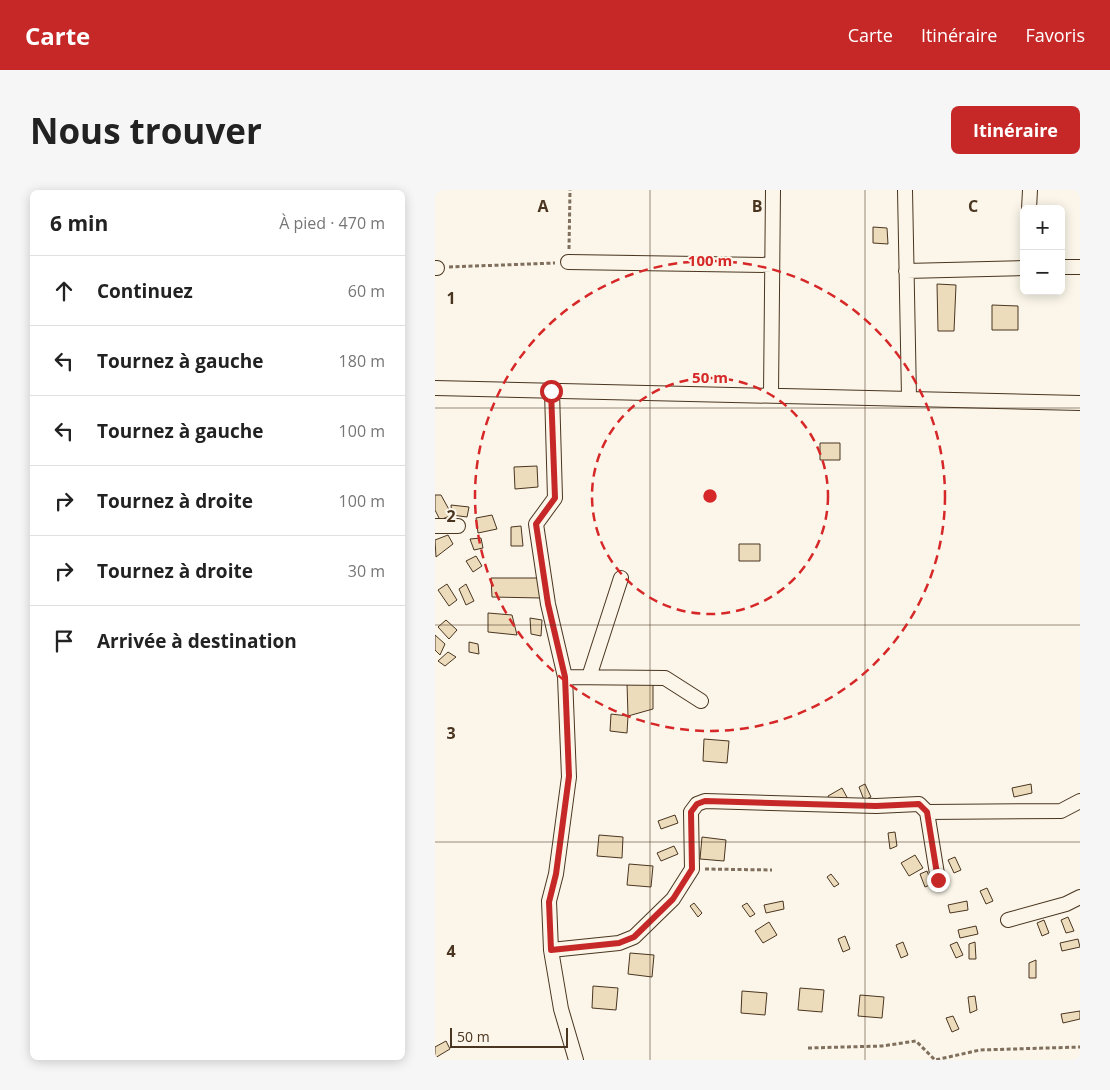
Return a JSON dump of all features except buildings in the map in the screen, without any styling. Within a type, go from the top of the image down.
[{"type":"street","points":[[771,394],[773,190]]},
{"type":"street","points":[[905,190],[909,397]]},
{"type":"street","points":[[1029,190],[1029,205]]},
{"type":"street","points":[[568,262],[772,265]]},
{"type":"street","points":[[1065,267],[1080,267]]},
{"type":"street","points":[[906,271],[1020,268]]},
{"type":"street","points":[[435,388],[909,397],[1080,403]]},
{"type":"street","points":[[551,391],[555,498],[536,524],[548,604],[565,677],[569,776],[556,874],[549,902],[551,950],[561,1010],[578,1058]]},
{"type":"street","points":[[435,526],[458,526]]},
{"type":"street","points":[[589,677],[621,578]]},
{"type":"street","points":[[565,677],[665,678],[701,701]]},
{"type":"street","points":[[551,950],[619,943],[634,937],[673,899],[692,869],[691,812],[697,804],[705,801],[876,806],[919,804],[927,812],[938,880]]},
{"type":"street","points":[[927,812],[1061,811],[1080,801]]},
{"type":"street","points":[[1008,920],[1066,904],[1080,898]]},
{"type":"path","points":[[436,268],[568,262],[570,190]]},
{"type":"path","points":[[692,869],[772,870]]},
{"type":"path","points":[[808,1048],[882,1046],[916,1042],[935,1060],[980,1050],[1080,1047]]},
{"type":"route","points":[[551,391],[555,498],[539,517],[536,524],[548,604],[565,677],[569,776],[556,874],[549,902],[551,950],[619,943],[634,937],[673,899],[692,869],[691,812],[697,804],[705,801],[876,806],[919,804],[927,812],[938,880]]}]
